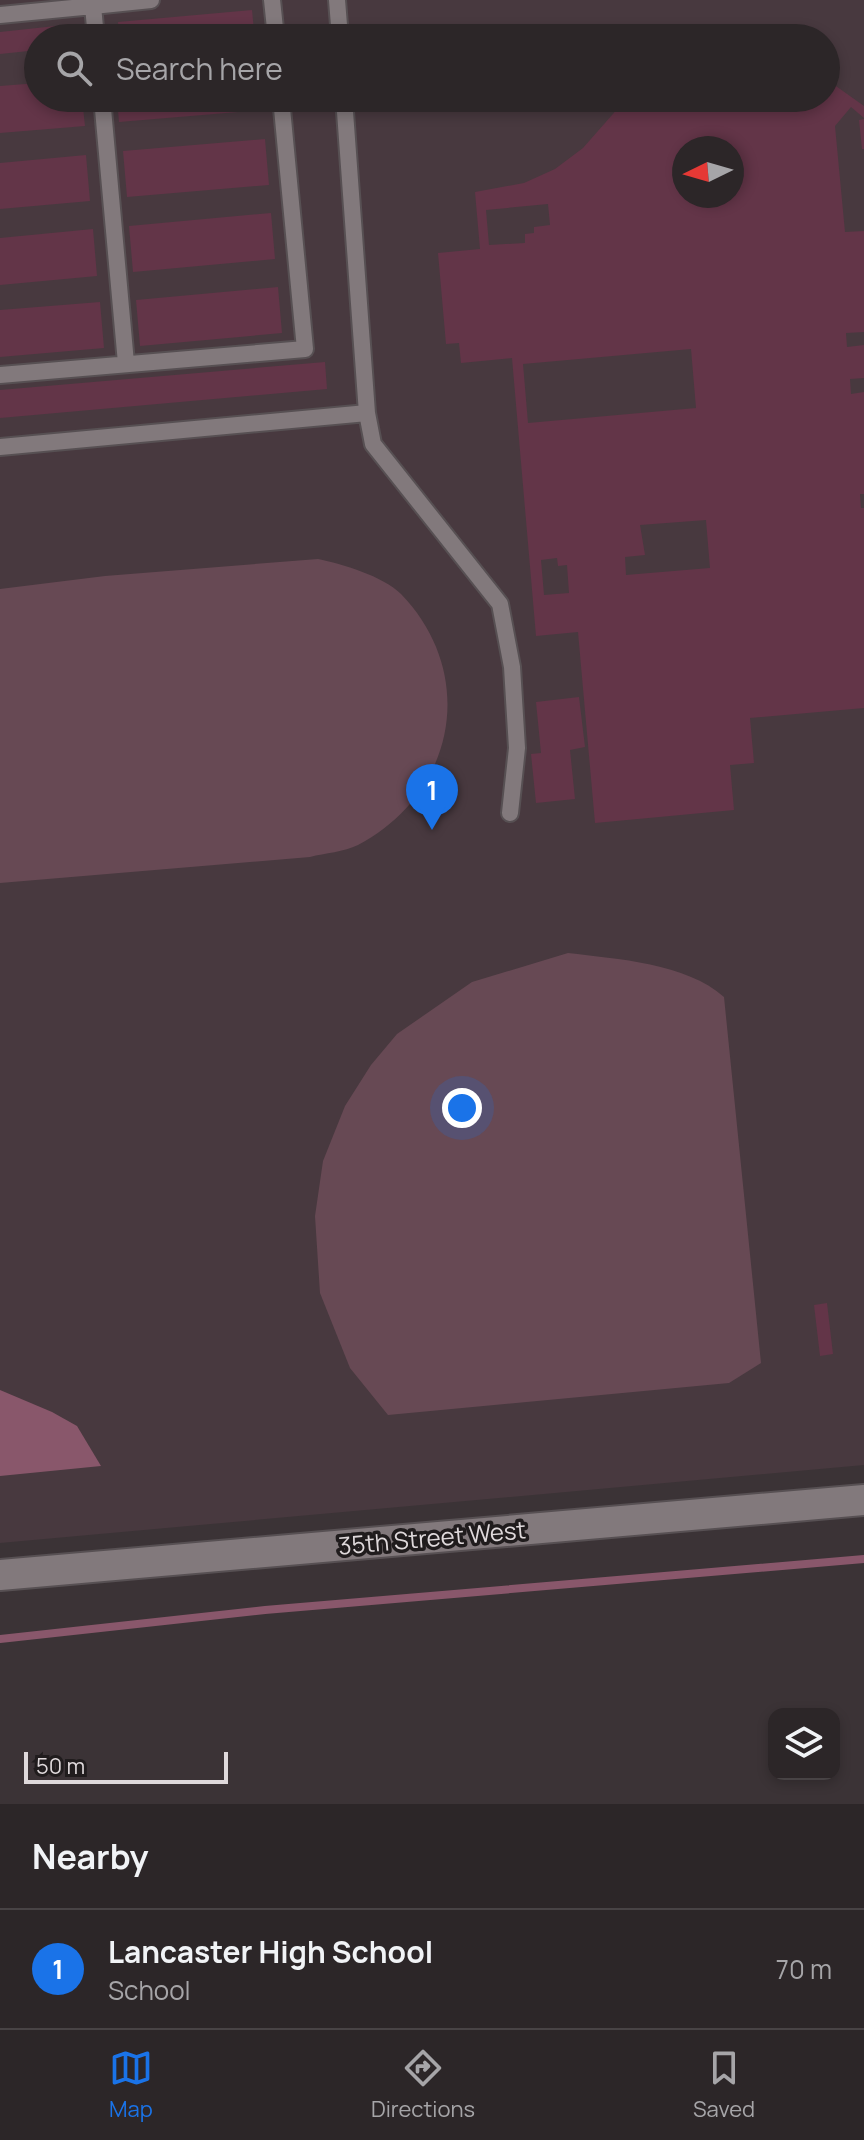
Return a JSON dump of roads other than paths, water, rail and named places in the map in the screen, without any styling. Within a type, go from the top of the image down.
[{"type":"street","name":"35th Street West","points":[[0,1575],[864,1500]]},
{"type":"lane","points":[[0,15],[92,3],[151,0]]},
{"type":"lane","points":[[272,0],[275,24]]},
{"type":"lane","points":[[337,0],[339,24]]},
{"type":"lane","points":[[92,3],[94,24]]},
{"type":"lane","points":[[103,112],[126,363]]},
{"type":"lane","points":[[0,375],[305,349],[282,112]]},
{"type":"lane","points":[[345,112],[367,413],[373,444],[500,604],[512,667],[517,748],[510,813]]},
{"type":"lane","points":[[0,447],[367,413]]},
{"type":"waterway","points":[[0,1639],[265,1610],[864,1559]]},
{"type":"place","name":"Lancaster High School","points":[[432,830]]}]
